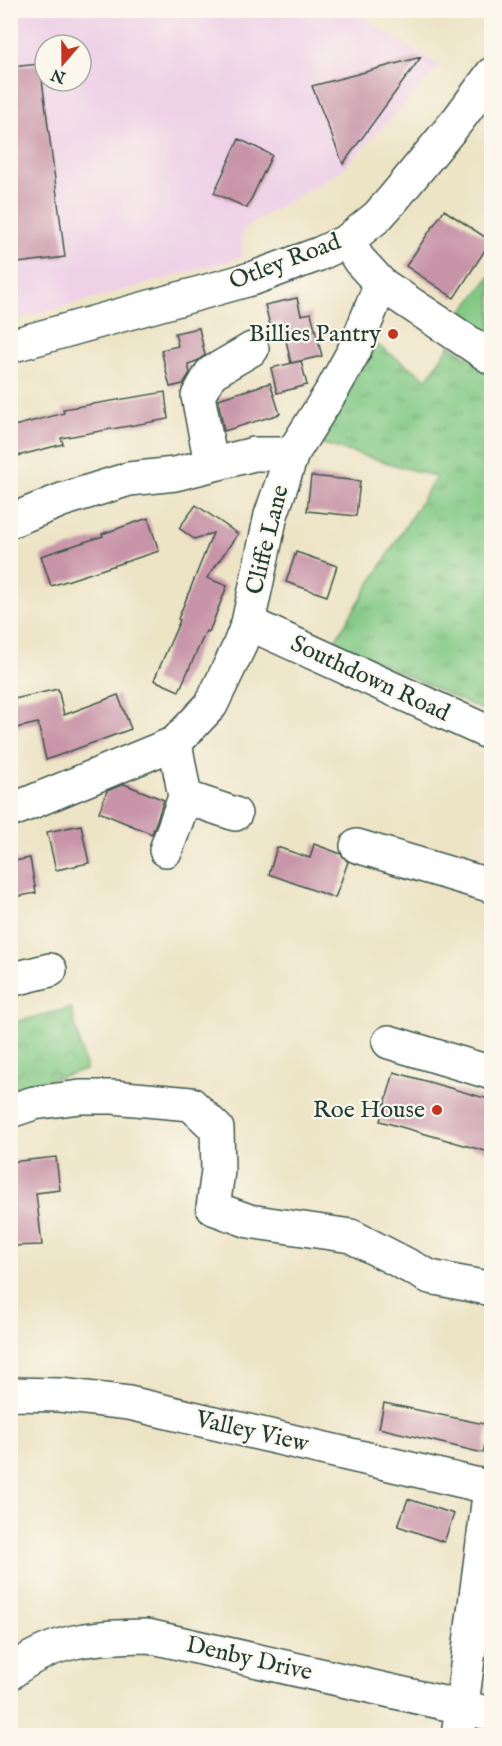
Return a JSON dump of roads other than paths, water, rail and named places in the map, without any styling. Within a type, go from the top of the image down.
[{"type":"street","name":"Otley Road","points":[[10,346],[254,278],[347,241],[377,217],[393,199],[458,120],[492,74]]},
{"type":"street","points":[[347,241],[359,260],[381,284],[492,358]]},
{"type":"street","name":"Cliffe Lane","points":[[176,743],[211,705],[248,623],[271,515],[292,454],[333,390],[354,351],[381,284]]},
{"type":"street","points":[[211,463],[198,396],[211,373],[252,350]]},
{"type":"street","points":[[10,521],[62,500],[129,479],[174,474],[254,454],[292,454]]},
{"type":"street","name":"Southdown Road","points":[[248,623],[492,734]]},
{"type":"street","points":[[10,811],[176,743],[185,797],[166,850]]},
{"type":"street","points":[[185,797],[235,814]]},
{"type":"street","points":[[357,846],[492,886]]},
{"type":"street","points":[[10,980],[50,969]]},
{"type":"street","points":[[389,1042],[492,1073]]},
{"type":"street","points":[[10,1111],[34,1103],[80,1097],[113,1097],[191,1104],[217,1129],[218,1171],[213,1208],[249,1221],[351,1236],[430,1277],[492,1289]]},
{"type":"street","name":"Valley View","points":[[10,1394],[60,1395],[129,1403],[491,1488]]},
{"type":"street","points":[[471,1719],[491,1488]]},
{"type":"street","name":"Denby Drive","points":[[10,1672],[55,1646],[97,1637],[148,1636],[471,1719]]},
{"type":"place","name":"Billies Pantry","points":[[393,334]]},
{"type":"place","name":"Roe House","points":[[437,1110]]}]
